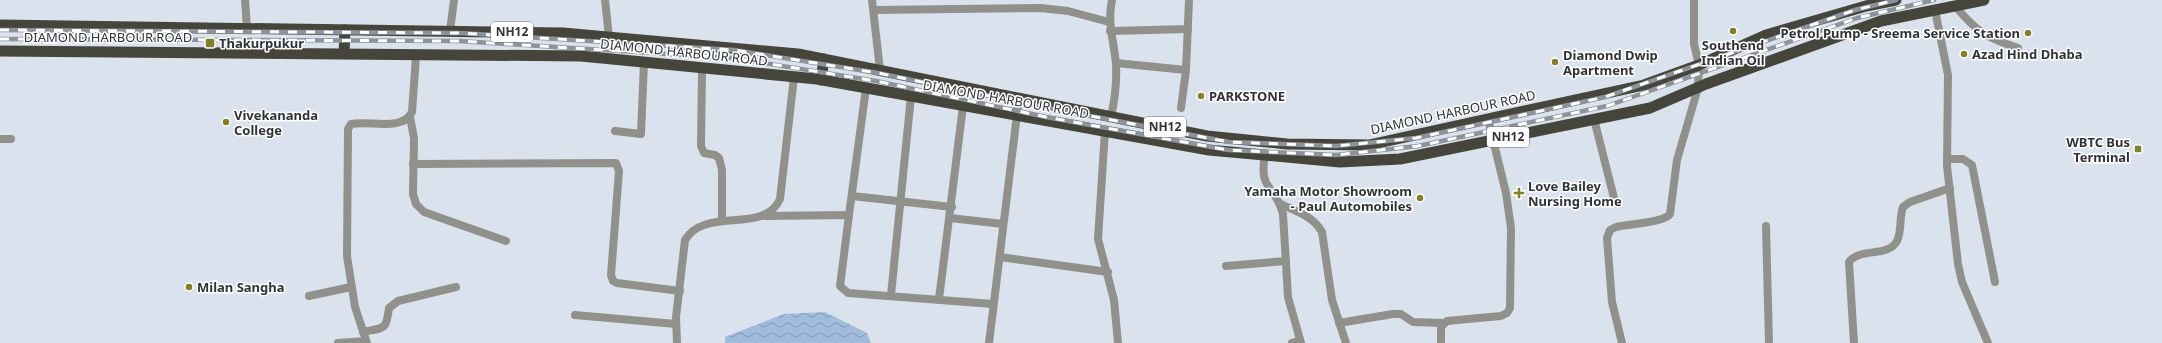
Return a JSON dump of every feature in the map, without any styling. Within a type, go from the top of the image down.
[{"type":"highway","name":"DIAMOND HARBOUR ROAD","points":[[0,25],[564,33],[798,54],[1207,136],[1287,144],[1369,145],[1644,85],[1699,65],[1766,35],[1866,6],[1896,0]]},
{"type":"highway","name":"DIAMOND HARBOUR ROAD","points":[[0,51],[344,53],[416,56],[581,56],[821,80],[1105,130],[1209,150],[1340,162],[1400,159],[1650,108],[1698,88],[1881,21],[1984,0]]},
{"type":"highway","points":[[344,53],[345,30]]},
{"type":"highway","points":[[821,80],[824,59]]},
{"type":"street","points":[[245,0],[247,29]]},
{"type":"street","points":[[450,31],[454,0]]},
{"type":"street","points":[[605,0],[609,37]]},
{"type":"street","points":[[872,0],[880,70]]},
{"type":"street","points":[[1111,117],[1116,91],[1116,63],[1109,22],[1112,0]]},
{"type":"street","points":[[1182,108],[1186,70],[1189,0]]},
{"type":"street","points":[[1622,343],[1612,302],[1607,238],[1610,230],[1616,227],[1660,221],[1667,218],[1670,214],[1677,160],[1698,88],[1699,65],[1694,44],[1694,0]]},
{"type":"street","points":[[1955,6],[1971,25],[1988,38],[2018,48]]},
{"type":"street","points":[[874,10],[1041,8],[1068,11],[1109,22]]},
{"type":"street","points":[[1935,10],[1948,75],[1947,159],[1958,264],[1962,282],[1988,343]]},
{"type":"street","points":[[1110,31],[1188,29]]},
{"type":"street","points":[[338,343],[367,342],[355,307],[347,256],[348,129],[351,124],[358,122],[397,123],[406,121],[410,117],[412,112],[416,56]]},
{"type":"street","points":[[615,131],[641,134],[644,62]]},
{"type":"street","points":[[1116,63],[1186,70]]},
{"type":"street","points":[[702,68],[701,146],[704,153],[715,155],[721,164],[722,221]]},
{"type":"street","points":[[765,216],[776,209],[780,199],[794,77]]},
{"type":"street","points":[[866,88],[840,286],[843,291],[848,293],[891,295],[993,304]]},
{"type":"street","points":[[891,295],[902,202],[911,96]]},
{"type":"street","points":[[989,343],[1019,98]]},
{"type":"street","points":[[939,299],[952,207],[963,106]]},
{"type":"street","points":[[410,117],[414,138],[413,194],[416,204],[424,212],[506,241]]},
{"type":"street","points":[[1339,323],[1401,314],[1413,322],[1443,323],[1451,320],[1500,316],[1507,313],[1510,308],[1512,265],[1511,228],[1506,193],[1488,119]]},
{"type":"street","points":[[1594,119],[1614,198]]},
{"type":"street","points":[[1105,130],[1098,227],[1101,252],[1108,272],[1117,322],[1118,343]]},
{"type":"street","points":[[0,139],[11,139]]},
{"type":"street","points":[[1265,155],[1263,176],[1281,204],[1283,214],[1288,297],[1298,342]]},
{"type":"street","points":[[1947,159],[1963,159],[1972,165],[1995,282]]},
{"type":"street","points":[[413,164],[616,163],[619,171],[611,275],[613,280],[617,283],[680,291]]},
{"type":"street","points":[[1854,343],[1849,262],[1852,258],[1857,256],[1886,250],[1894,245],[1898,239],[1903,207],[1910,202],[1950,188]]},
{"type":"street","points":[[852,196],[952,207]]},
{"type":"street","points":[[1281,204],[1310,217],[1318,224],[1322,232],[1332,300],[1346,343]]},
{"type":"street","points":[[678,343],[676,324],[685,240],[690,232],[700,226],[722,221],[765,216],[849,215]]},
{"type":"street","points":[[950,218],[1003,224]]},
{"type":"street","points":[[1766,226],[1769,343]]},
{"type":"street","points":[[1000,257],[1108,272]]},
{"type":"street","points":[[1226,266],[1286,260]]},
{"type":"street","points":[[309,296],[351,287]]},
{"type":"street","points":[[363,332],[385,325],[388,321],[389,308],[398,301],[456,287]]},
{"type":"street","points":[[575,315],[676,324]]},
{"type":"street","points":[[1441,343],[1443,323]]},
{"type":"water","points":[[825,312],[867,333],[871,343],[725,343],[725,337],[784,314]]},
{"type":"railway","points":[[0,30],[460,33],[734,50],[878,73],[1048,108],[1229,142],[1336,146],[1416,138],[1605,97],[1855,10],[1896,0]]},
{"type":"railway","points":[[0,39],[459,41],[733,58],[876,81],[1046,117],[1228,150],[1336,155],[1418,146],[1607,106],[1857,18],[1934,0]]},
{"type":"place","name":"Southend Indian Oil","points":[[1733,31]]},
{"type":"place","name":"Petrol Pump - Sreema Service Station","points":[[2028,33]]},
{"type":"place","name":"Thakurpukur","points":[[210,43]]},
{"type":"place","name":"Azad Hind Dhaba","points":[[1964,54]]},
{"type":"place","name":"Diamond Dwip Apartment","points":[[1555,62]]},
{"type":"place","name":"PARKSTONE","points":[[1201,96]]},
{"type":"place","name":"Vivekananda College","points":[[226,122]]},
{"type":"place","name":"WBTC Bus Terminal","points":[[2138,149]]},
{"type":"place","name":"Love Bailey Nursing Home","points":[[1519,193]]},
{"type":"place","name":"Yamaha Motor Showroom - Paul Automobiles","points":[[1420,198]]},
{"type":"place","name":"Milan Sangha","points":[[189,287]]}]
